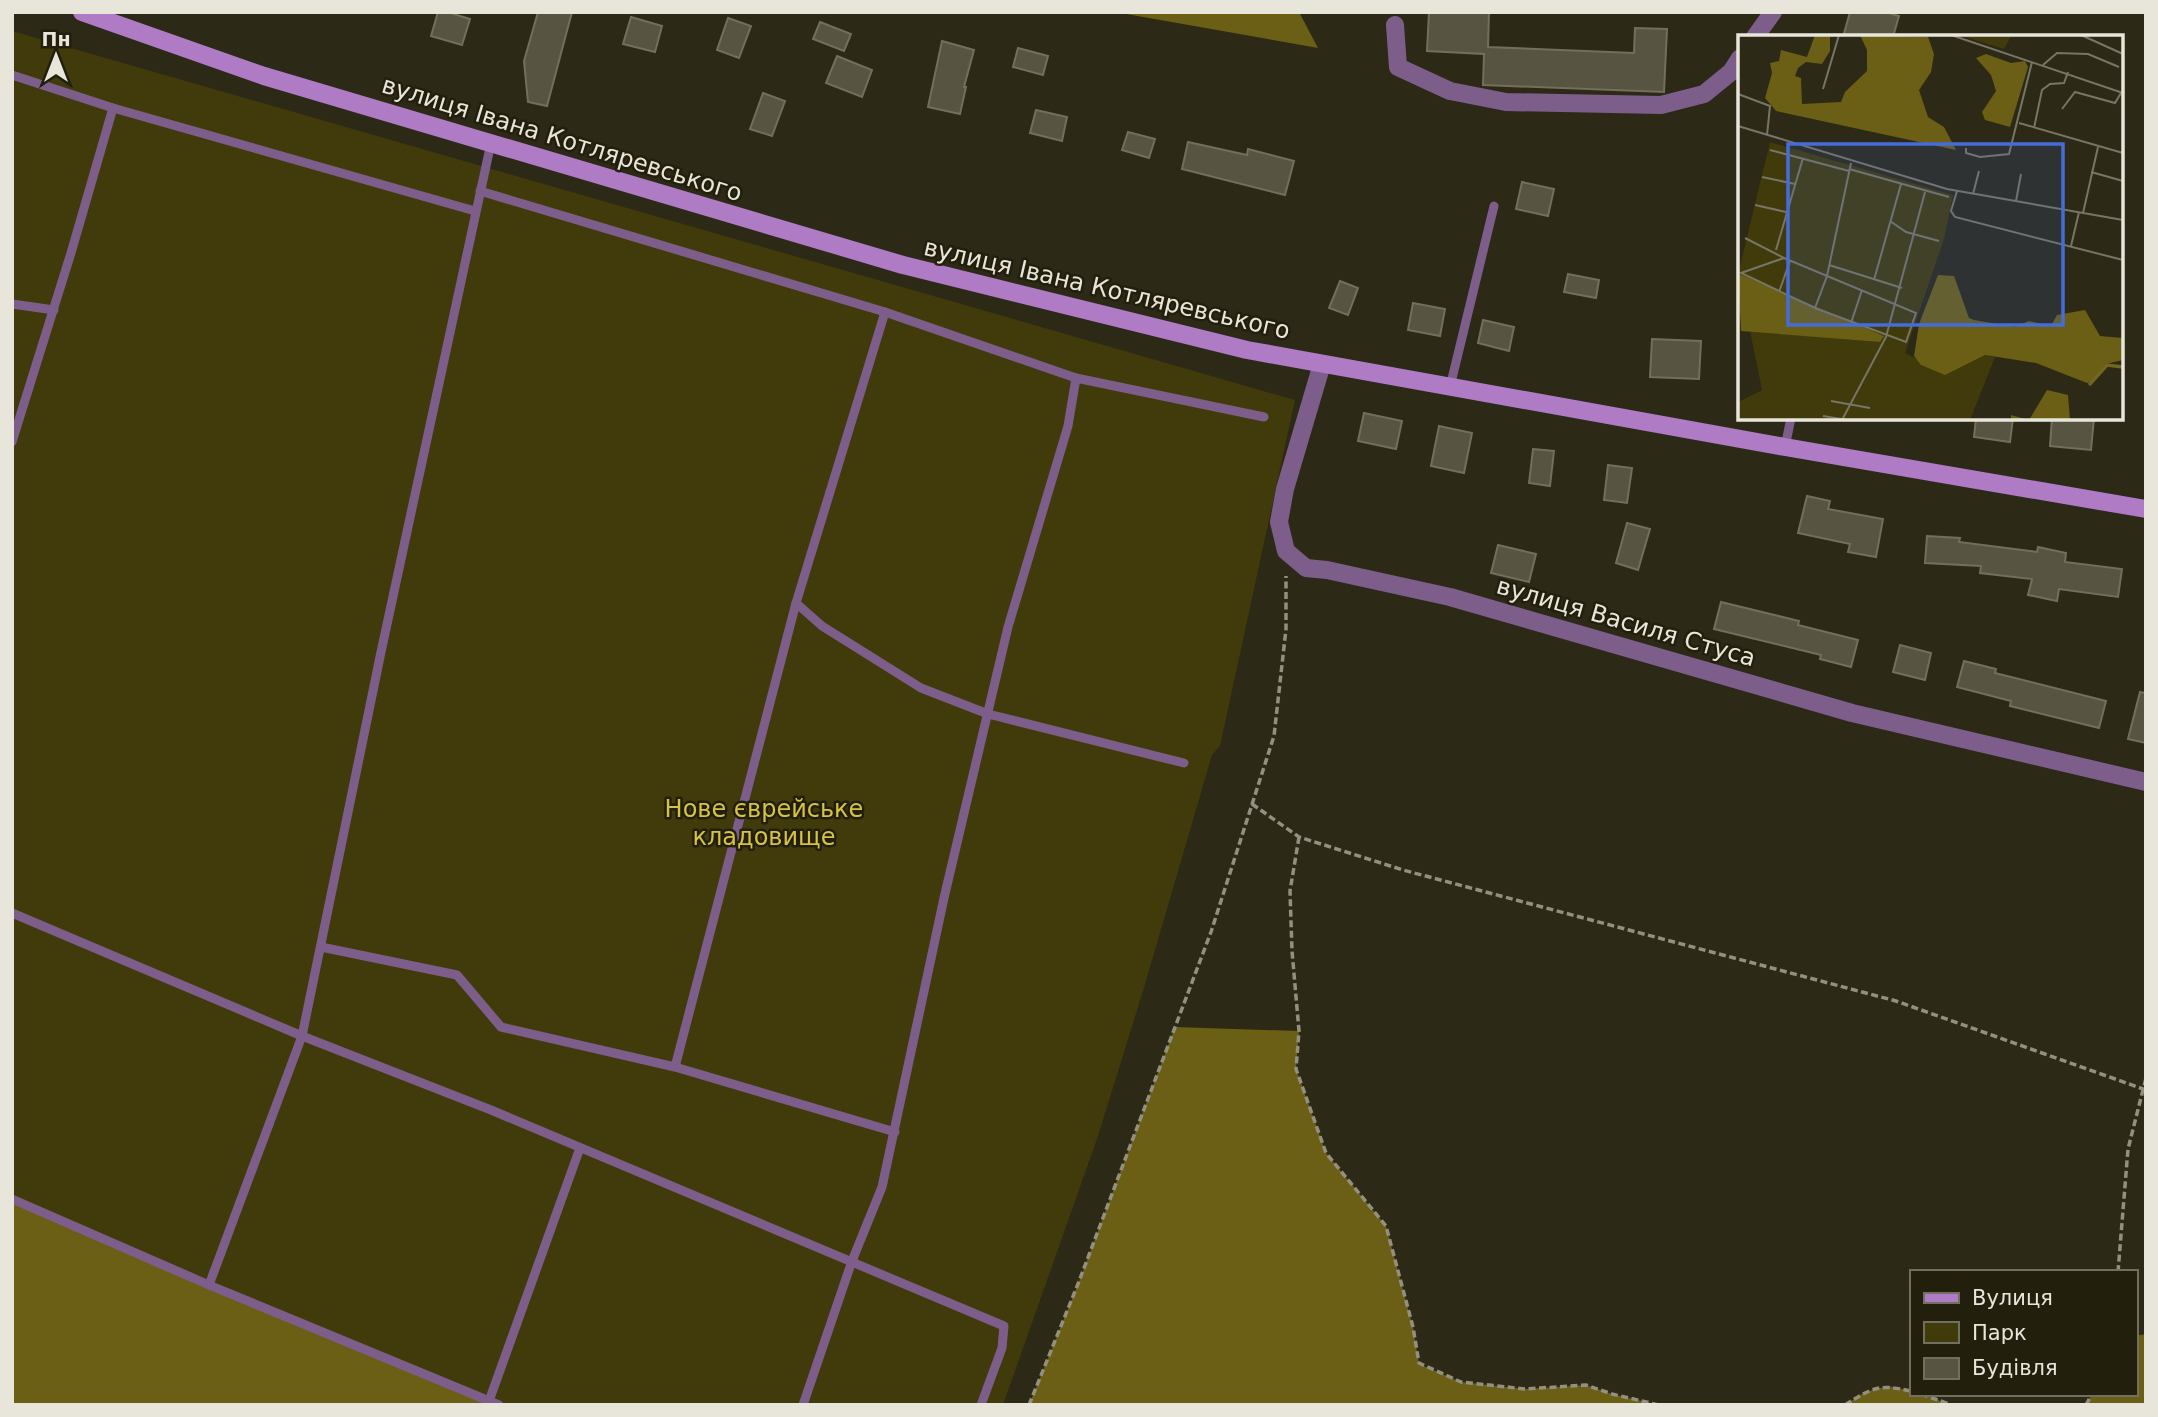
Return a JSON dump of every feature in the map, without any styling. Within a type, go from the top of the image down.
[{"type":"street","name":"вулиця Івана Котляревського","points":[[82,12],[264,76],[903,265],[1247,350],[2146,509]]},
{"type":"street","points":[[1756,35],[1773,12]]},
{"type":"street","points":[[1395,25],[1398,67],[1450,91],[1506,102],[1661,105],[1704,94],[1731,72],[1738,61]]},
{"type":"street","points":[[1286,551],[1279,522],[1285,489],[1322,364]]},
{"type":"street","name":"вулиця Василя Стуса","points":[[1286,551],[1306,568],[1327,570],[1450,597],[1852,713],[2146,782]]},
{"type":"lane","points":[[12,75],[113,108],[475,211]]},
{"type":"lane","points":[[12,442],[113,108]]},
{"type":"lane","points":[[209,1285],[303,1036],[381,652],[491,143]]},
{"type":"lane","points":[[480,191],[886,312],[1076,378],[1264,417]]},
{"type":"lane","points":[[1450,387],[1494,206]]},
{"type":"lane","points":[[12,304],[54,310]]},
{"type":"lane","points":[[675,1067],[796,603],[886,312]]},
{"type":"lane","points":[[803,1405],[852,1261],[882,1187],[944,898],[1008,627],[1068,426],[1076,378]]},
{"type":"lane","points":[[1785,447],[1791,420]]},
{"type":"lane","points":[[796,603],[822,626],[921,688],[988,714],[1184,763]]},
{"type":"lane","points":[[13,915],[1004,1326],[1002,1348],[981,1405]]},
{"type":"lane","points":[[321,947],[457,975],[500,1027],[675,1067],[895,1132]]},
{"type":"lane","points":[[489,1401],[580,1148]]},
{"type":"lane","points":[[12,1199],[209,1285],[499,1405]]},
{"type":"path","points":[[1029,1405],[1078,1284],[1211,932],[1274,736],[1286,629],[1286,551]]},
{"type":"path","points":[[1252,804],[1299,837],[1403,870],[1896,1001],[2144,1089]]},
{"type":"path","points":[[1299,837],[1290,891],[1299,1031],[1296,1069],[1326,1153],[1386,1226],[1413,1328],[1419,1363],[1461,1382],[1525,1389],[1586,1385],[1659,1405]]},
{"type":"path","points":[[2118,1270],[2128,1149],[2146,1078]]},
{"type":"path","points":[[1845,1405],[1865,1392],[1888,1386],[1910,1391]]},
{"type":"path","points":[[1927,1396],[1952,1405]]},
{"type":"green space","name":"Нове єврейське кладовище","points":[[12,31],[1295,400],[1220,746],[1212,755],[1098,1136],[1003,1405],[499,1405],[12,1199]]},
{"type":"shaded area","points":[[1115,12],[1299,12],[1318,48]]},
{"type":"shaded area","points":[[1175,1027],[1299,1031],[1296,1069],[1326,1153],[1386,1226],[1413,1327],[1419,1364],[1461,1382],[1525,1389],[1586,1385],[1659,1405],[1029,1405],[1078,1284]]},
{"type":"shaded area","points":[[12,1199],[499,1405],[12,1405]]},
{"type":"shaded area","points":[[2146,1334],[2146,1405],[2086,1405],[2091,1396],[2137,1396],[2137,1336]]},
{"type":"shaded area","points":[[1888,1386],[1910,1391],[1910,1396],[1927,1396],[1952,1405],[1845,1405],[1865,1392]]},
{"type":"building","points":[[438,12],[470,19],[462,45],[431,36]]},
{"type":"building","points":[[538,12],[572,12],[547,106],[528,102],[524,61]]},
{"type":"building","points":[[1429,12],[1489,12],[1488,47],[1634,53],[1635,28],[1667,29],[1664,92],[1483,85],[1484,54],[1427,51]]},
{"type":"building","points":[[1850,12],[1885,12],[1899,16],[1894,35],[1844,35]]},
{"type":"building","points":[[631,17],[662,26],[655,52],[623,44]]},
{"type":"building","points":[[728,18],[751,26],[739,58],[717,50]]},
{"type":"building","points":[[820,22],[851,34],[844,51],[813,39]]},
{"type":"building","points":[[942,41],[974,50],[960,114],[928,107]]},
{"type":"building","points":[[1018,48],[1048,56],[1043,75],[1013,67]]},
{"type":"building","points":[[837,56],[872,70],[862,97],[826,83]]},
{"type":"building","points":[[763,93],[785,101],[772,136],[750,129]]},
{"type":"building","points":[[1036,110],[1067,117],[1062,141],[1030,133]]},
{"type":"building","points":[[1128,132],[1155,139],[1149,158],[1122,150]]},
{"type":"building","points":[[1188,142],[1247,155],[1248,149],[1294,161],[1285,195],[1182,169]]},
{"type":"building","points":[[1522,182],[1554,189],[1548,216],[1516,209]]},
{"type":"building","points":[[1568,274],[1599,280],[1596,298],[1564,292]]},
{"type":"building","points":[[1340,281],[1358,288],[1348,315],[1329,308]]},
{"type":"building","points":[[1413,303],[1445,309],[1440,336],[1408,330]]},
{"type":"building","points":[[1483,320],[1514,327],[1509,351],[1478,343]]},
{"type":"building","points":[[1652,339],[1701,341],[1699,379],[1650,377]]},
{"type":"building","points":[[1364,413],[1402,421],[1396,449],[1358,441]]},
{"type":"building","points":[[1976,420],[2013,420],[2010,442],[1974,437]]},
{"type":"building","points":[[2052,420],[2094,420],[2091,450],[2050,446]]},
{"type":"building","points":[[1439,426],[1472,433],[1464,473],[1431,466]]},
{"type":"building","points":[[1533,449],[1554,451],[1550,486],[1529,483]]},
{"type":"building","points":[[1608,465],[1632,468],[1627,503],[1604,500]]},
{"type":"building","points":[[1807,496],[1830,501],[1828,509],[1883,519],[1876,557],[1848,552],[1850,544],[1798,533]]},
{"type":"building","points":[[1627,523],[1650,529],[1638,570],[1616,563]]},
{"type":"building","points":[[1927,536],[1960,538],[1959,542],[2037,552],[2038,547],[2066,553],[2065,562],[2122,569],[2118,597],[2059,589],[2057,601],[2028,595],[2032,579],[1980,573],[1981,566],[1925,563]]},
{"type":"building","points":[[1498,545],[1536,554],[1529,582],[1491,573]]},
{"type":"building","points":[[1721,602],[1799,621],[1798,625],[1858,640],[1851,667],[1820,659],[1821,655],[1714,629]]},
{"type":"building","points":[[1900,645],[1931,653],[1925,680],[1893,672]]},
{"type":"building","points":[[1964,661],[1996,669],[1995,673],[2106,701],[2099,728],[2010,706],[2011,701],[1957,687]]},
{"type":"building","points":[[2140,692],[2146,693],[2146,743],[2128,739]]}]
